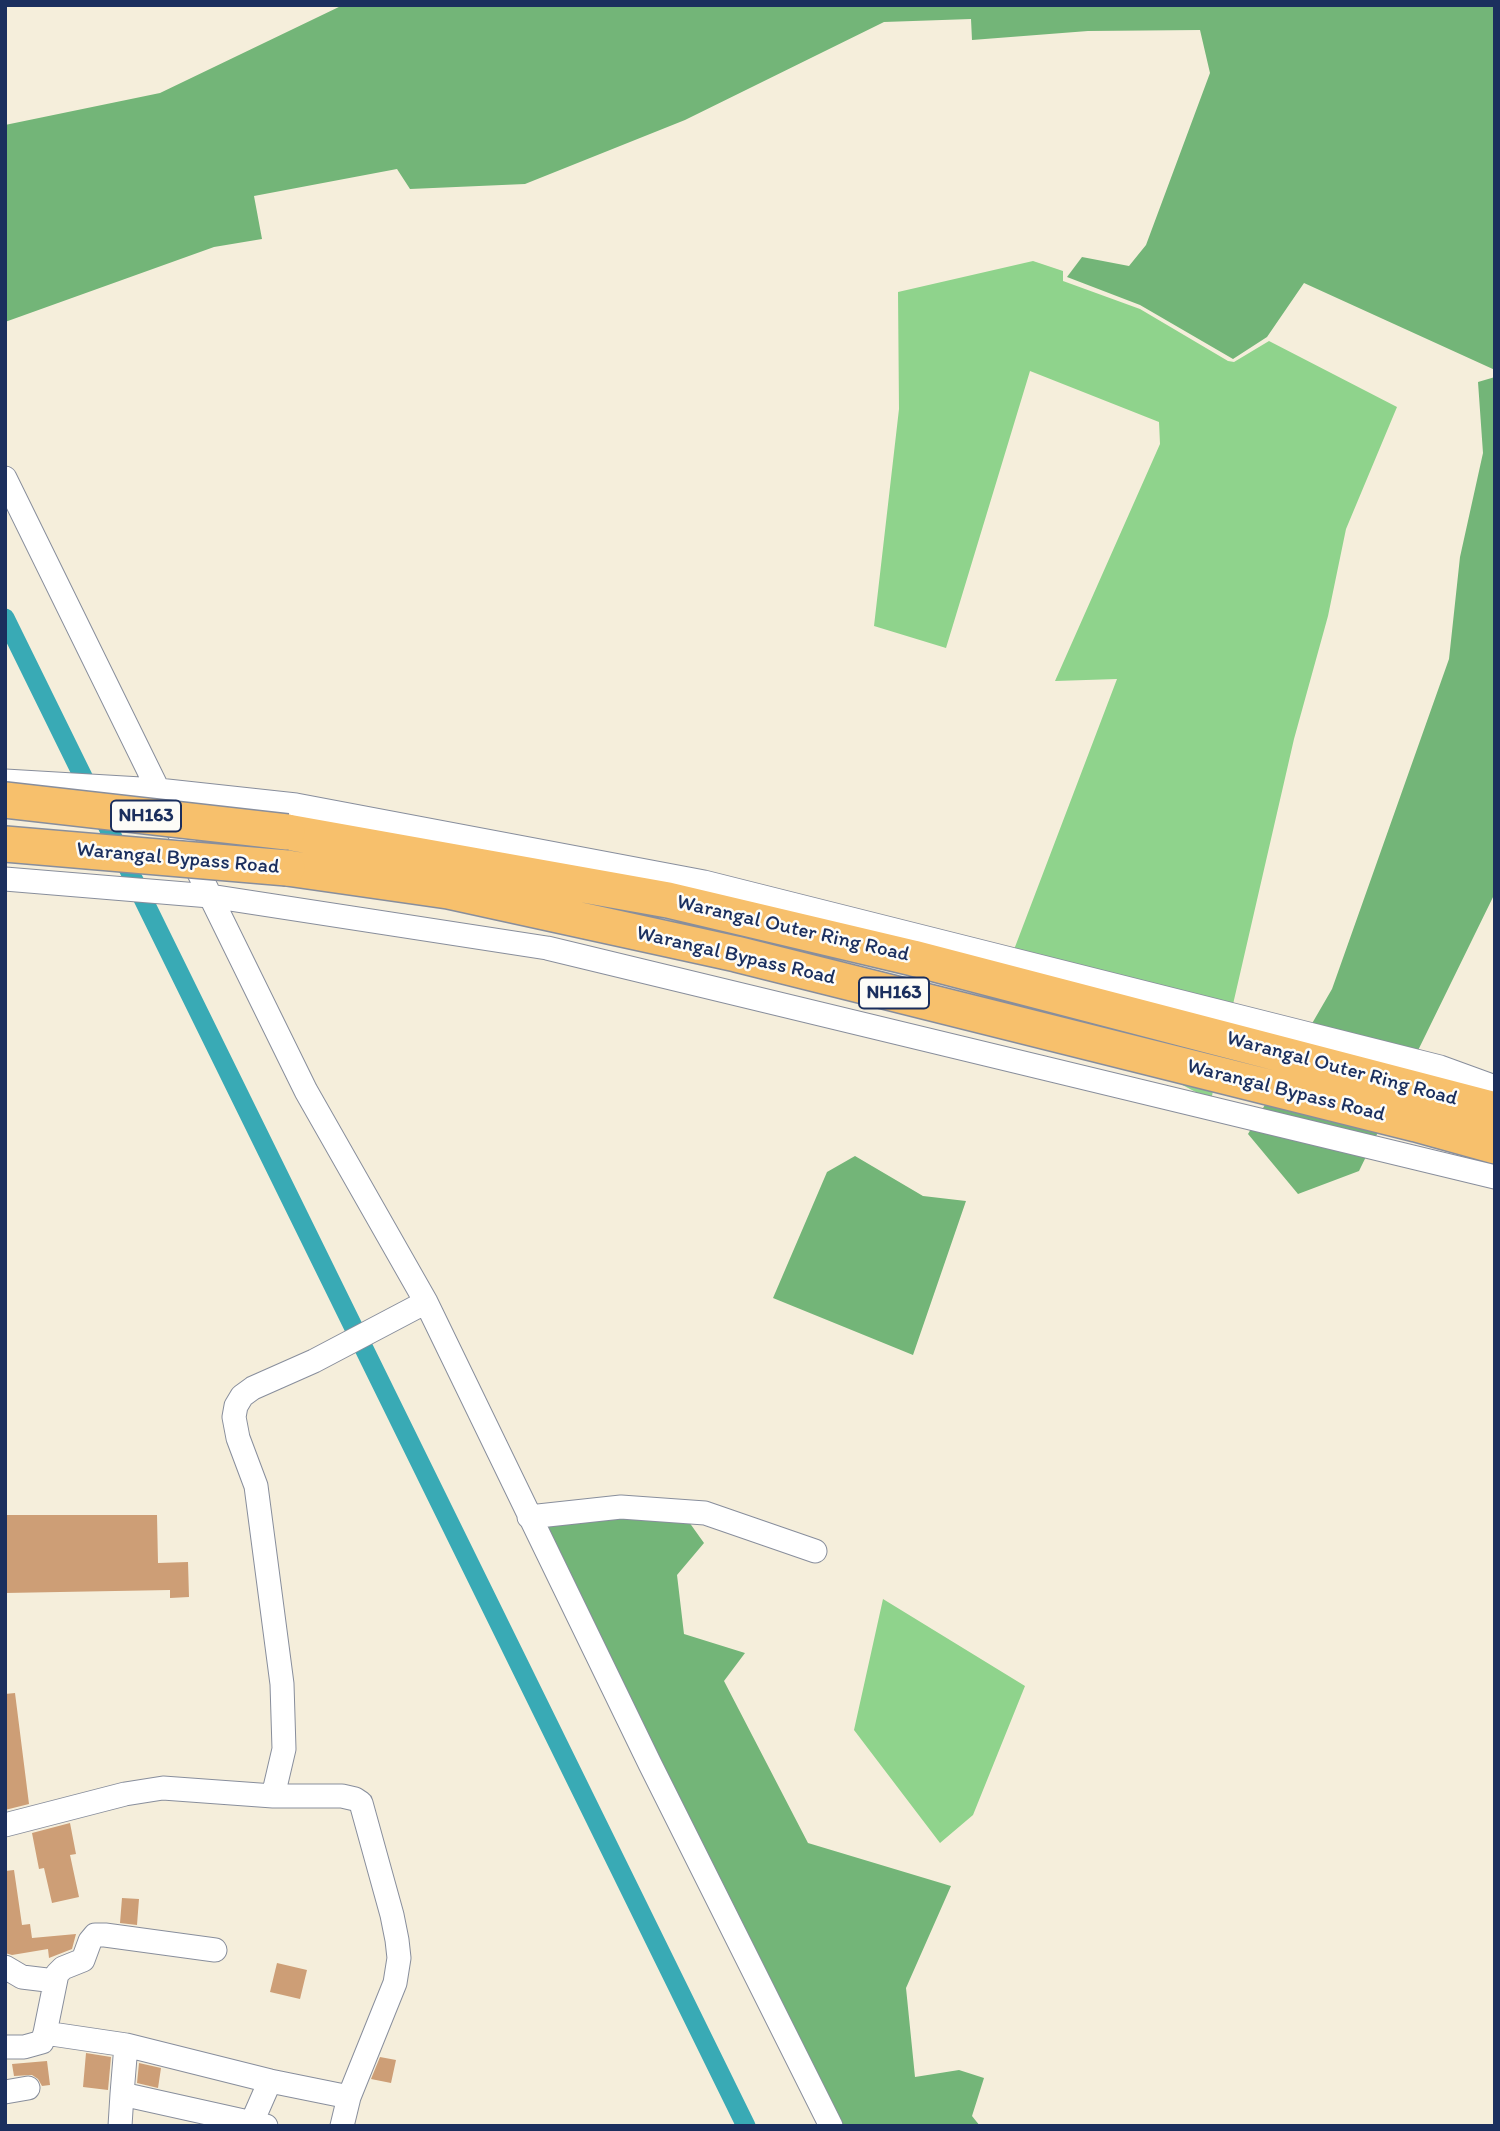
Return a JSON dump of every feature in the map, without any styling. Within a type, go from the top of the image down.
[{"type":"highway","name":"Warangal Bypass Road","points":[[5,800],[287,832]]},
{"type":"highway","name":"Warangal Outer Ring Road","points":[[287,832],[668,900],[913,958],[1495,1110]]},
{"type":"highway","name":"Warangal Bypass Road","points":[[5,844],[287,868],[448,891],[736,954],[1495,1146]]},
{"type":"street","points":[[5,478],[306,1091],[426,1302],[529,1517],[831,2126]]},
{"type":"street","points":[[5,781],[158,790],[296,805],[704,882],[1427,1064],[1495,1087]]},
{"type":"street","points":[[5,879],[210,896],[547,948],[1495,1177]]},
{"type":"street","points":[[273,1796],[284,1749],[282,1684],[256,1486],[238,1438],[234,1417],[236,1406],[242,1396],[253,1388],[314,1361],[426,1302]]},
{"type":"street","points":[[529,1517],[621,1507],[705,1513],[815,1551]]},
{"type":"street","points":[[5,1825],[125,1794],[163,1788],[273,1796],[342,1796],[355,1798],[361,1803],[392,1914],[399,1958],[395,1983],[349,2097],[342,2126]]},
{"type":"street","points":[[5,2047],[42,2042],[59,1970],[83,1960],[92,1937],[99,1934],[215,1950]]},
{"type":"street","points":[[5,1967],[22,1977],[55,1980]]},
{"type":"street","points":[[46,2033],[125,2045],[270,2081],[349,2097]]},
{"type":"street","points":[[120,2126],[125,2045]]},
{"type":"street","points":[[122,2094],[259,2124],[270,2081]]},
{"type":"green space","points":[[343,5],[1495,5],[1495,370],[1304,283],[1267,337],[1233,359],[1140,305],[1067,277],[1082,257],[1129,266],[1146,245],[1210,73],[1200,30],[1088,31],[972,40],[971,19],[884,22],[685,120],[525,184],[410,189],[397,169],[254,196],[262,239],[214,247],[5,322],[5,125],[160,93]]},
{"type":"green space","points":[[1033,261],[1063,271],[1063,281],[1140,309],[1228,361],[1234,362],[1269,341],[1397,407],[1346,529],[1328,616],[1294,739],[1211,1100],[999,989],[1117,679],[1055,681],[1160,444],[1159,422],[1030,371],[946,648],[874,626],[899,409],[898,292]]},
{"type":"green space","points":[[1495,377],[1495,893],[1359,1171],[1298,1194],[1248,1134],[1332,989],[1449,659],[1460,557],[1483,453],[1478,382]]},
{"type":"green space","points":[[855,1156],[923,1196],[966,1201],[913,1355],[773,1298],[827,1172]]},
{"type":"green space","points":[[633,1496],[679,1508],[704,1543],[677,1575],[684,1634],[745,1653],[724,1681],[808,1843],[951,1886],[906,1988],[915,2077],[959,2070],[984,2078],[972,2116],[980,2126],[839,2126],[542,1519],[565,1509]]},
{"type":"green space","points":[[883,1599],[1025,1686],[973,1815],[940,1843],[854,1730]]},
{"type":"building","points":[[5,1515],[157,1515],[158,1563],[188,1562],[189,1597],[170,1598],[170,1590],[5,1593]]},
{"type":"building","points":[[15,1693],[29,1804],[5,1810],[5,1694]]},
{"type":"building","points":[[70,1823],[76,1854],[70,1855],[79,1897],[52,1903],[44,1868],[39,1869],[32,1833]]},
{"type":"building","points":[[14,1870],[22,1925],[30,1924],[32,1938],[76,1934],[72,1949],[49,1958],[48,1949],[12,1955],[5,1953],[5,1871]]},
{"type":"building","points":[[122,1898],[139,1899],[137,1925],[120,1923]]},
{"type":"building","points":[[277,1963],[307,1970],[300,1999],[270,1992]]},
{"type":"building","points":[[86,2053],[111,2057],[108,2090],[83,2087]]},
{"type":"building","points":[[380,2057],[396,2060],[391,2083],[371,2079]]},
{"type":"building","points":[[47,2061],[50,2085],[42,2086],[32,2075],[14,2076],[12,2064]]},
{"type":"building","points":[[139,2063],[161,2068],[158,2088],[137,2083]]},
{"type":"waterway","points":[[5,618],[746,2126]]}]
